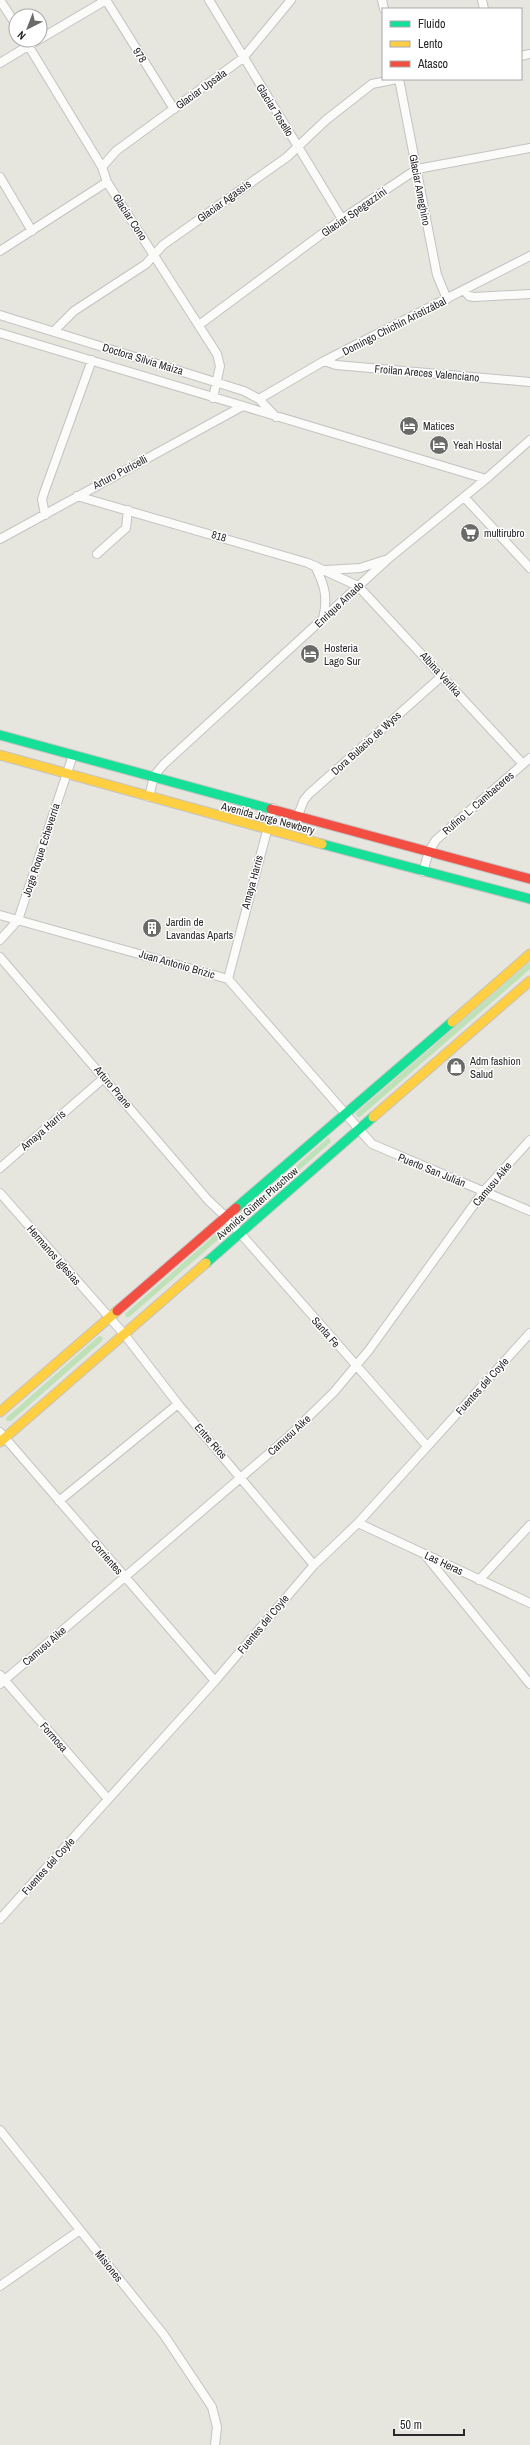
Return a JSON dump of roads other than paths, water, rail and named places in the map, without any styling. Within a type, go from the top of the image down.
[{"type":"street","points":[[0,0],[8,12]]},
{"type":"street","points":[[48,34],[106,0]]},
{"type":"street","name":"978","points":[[106,0],[174,109]]},
{"type":"street","name":"Glaciar Tosello","points":[[209,0],[342,219]]},
{"type":"street","name":"Glaciar Upsala","points":[[102,167],[116,151],[243,58],[290,0]]},
{"type":"street","points":[[0,63],[20,48]]},
{"type":"street","name":"Glaciar Cono","points":[[30,48],[102,167],[107,182],[199,325],[219,360],[217,382],[213,398]]},
{"type":"street","name":"Glaciar Agassis","points":[[54,331],[74,311],[146,264],[163,245],[298,147],[326,120],[372,84],[393,80]]},
{"type":"street","name":"Glaciar Ameghino","points":[[398,80],[437,275],[447,299]]},
{"type":"street","name":"Glaciar Spegazzini","points":[[199,325],[342,219],[417,169],[530,148]]},
{"type":"street","points":[[0,177],[32,231]]},
{"type":"street","points":[[0,251],[107,182]]},
{"type":"street","name":"Domingo Chichín Aristizábal","points":[[259,399],[324,362],[530,256]]},
{"type":"street","points":[[464,290],[469,296],[474,297],[530,294]]},
{"type":"street","name":"Doctora Silvia Maiza","points":[[0,315],[217,382],[259,399],[277,418]]},
{"type":"street","name":"Doctora Silvia Maiza","points":[[0,333],[277,418],[486,479]]},
{"type":"street","points":[[45,515],[42,499],[92,360]]},
{"type":"street","name":"Froilan Areces Valenciano","points":[[324,362],[336,365],[530,382]]},
{"type":"street","name":"Arturo Puricelli","points":[[0,539],[241,407]]},
{"type":"street","name":"Enrique Amado","points":[[154,776],[388,559],[486,479],[530,440]]},
{"type":"street","name":"818","points":[[77,496],[318,568],[358,586]]},
{"type":"street","points":[[464,497],[530,568]]},
{"type":"street","points":[[97,554],[126,528],[128,510]]},
{"type":"street","points":[[323,619],[326,598],[318,568],[360,568],[388,559]]},
{"type":"street","name":"Albina Verlika","points":[[358,586],[523,764]]},
{"type":"street","name":"Dora Bulacio de Wyss","points":[[298,816],[304,800],[309,794],[442,676]]},
{"type":"street","name":"Avenida Jorge Newbery","points":[[0,735],[530,879]]},
{"type":"street","name":"Avenida Jorge Newbery","points":[[0,755],[266,830],[530,899]]},
{"type":"street","name":"Jorge Roque Echeverría","points":[[0,940],[18,920],[73,755]]},
{"type":"street","name":"Rufino L. Cambaceres","points":[[429,851],[436,840],[530,758]]},
{"type":"street","points":[[149,797],[154,776]]},
{"type":"street","name":"Amaya Harris","points":[[228,979],[273,808]]},
{"type":"street","points":[[423,872],[429,851]]},
{"type":"street","name":"Juan Antonio Brizic","points":[[0,915],[228,979],[345,1114]]},
{"type":"street","name":"Avenida Günter Pluschow","points":[[0,1412],[530,954]]},
{"type":"street","name":"Arturo Prane","points":[[0,957],[105,1077],[208,1200],[226,1217]]},
{"type":"street","name":"Avenida Günter Pluschow","points":[[2,1437],[124,1334],[530,981]]},
{"type":"street","name":"Amaya Harris","points":[[0,1168],[105,1077]]},
{"type":"street","name":"Puerto San Julián","points":[[345,1114],[358,1130],[380,1149],[530,1210]]},
{"type":"street","name":"Camusu Aike","points":[[2,1680],[287,1438],[357,1367],[483,1192],[530,1140]]},
{"type":"street","name":"Hermanos Iglesias","points":[[0,1193],[108,1318]]},
{"type":"street","name":"Santa Fe","points":[[226,1217],[427,1446]]},
{"type":"street","name":"Entre Ríos","points":[[108,1318],[124,1334],[178,1404],[314,1565]]},
{"type":"street","name":"Fuentes del Coyle","points":[[1,1915],[108,1800],[215,1681],[314,1565],[358,1523],[530,1333]]},
{"type":"street","points":[[59,1502],[178,1404]]},
{"type":"street","name":"Corrientes","points":[[2,1437],[215,1681]]},
{"type":"street","name":"Las Heras","points":[[358,1523],[530,1603]]},
{"type":"street","points":[[479,1580],[530,1525]]},
{"type":"street","points":[[424,1554],[530,1684]]},
{"type":"street","name":"Formosa","points":[[2,1680],[108,1800]]},
{"type":"street","name":"Misiones","points":[[0,2130],[164,2334],[212,2407],[217,2427],[215,2445]]},
{"type":"street","points":[[0,2286],[80,2230]]},
{"type":"place","name":"Matices","points":[[409,426]]},
{"type":"place","name":"Yeah Hostal","points":[[439,445]]},
{"type":"place","name":"multirubro","points":[[470,533]]},
{"type":"place","name":"Hosteria Lago Sur","points":[[310,654]]},
{"type":"place","name":"Jardin de Lavandas Aparts","points":[[152,928]]},
{"type":"place","name":"Adm fashion Salud","points":[[456,1067]]}]
